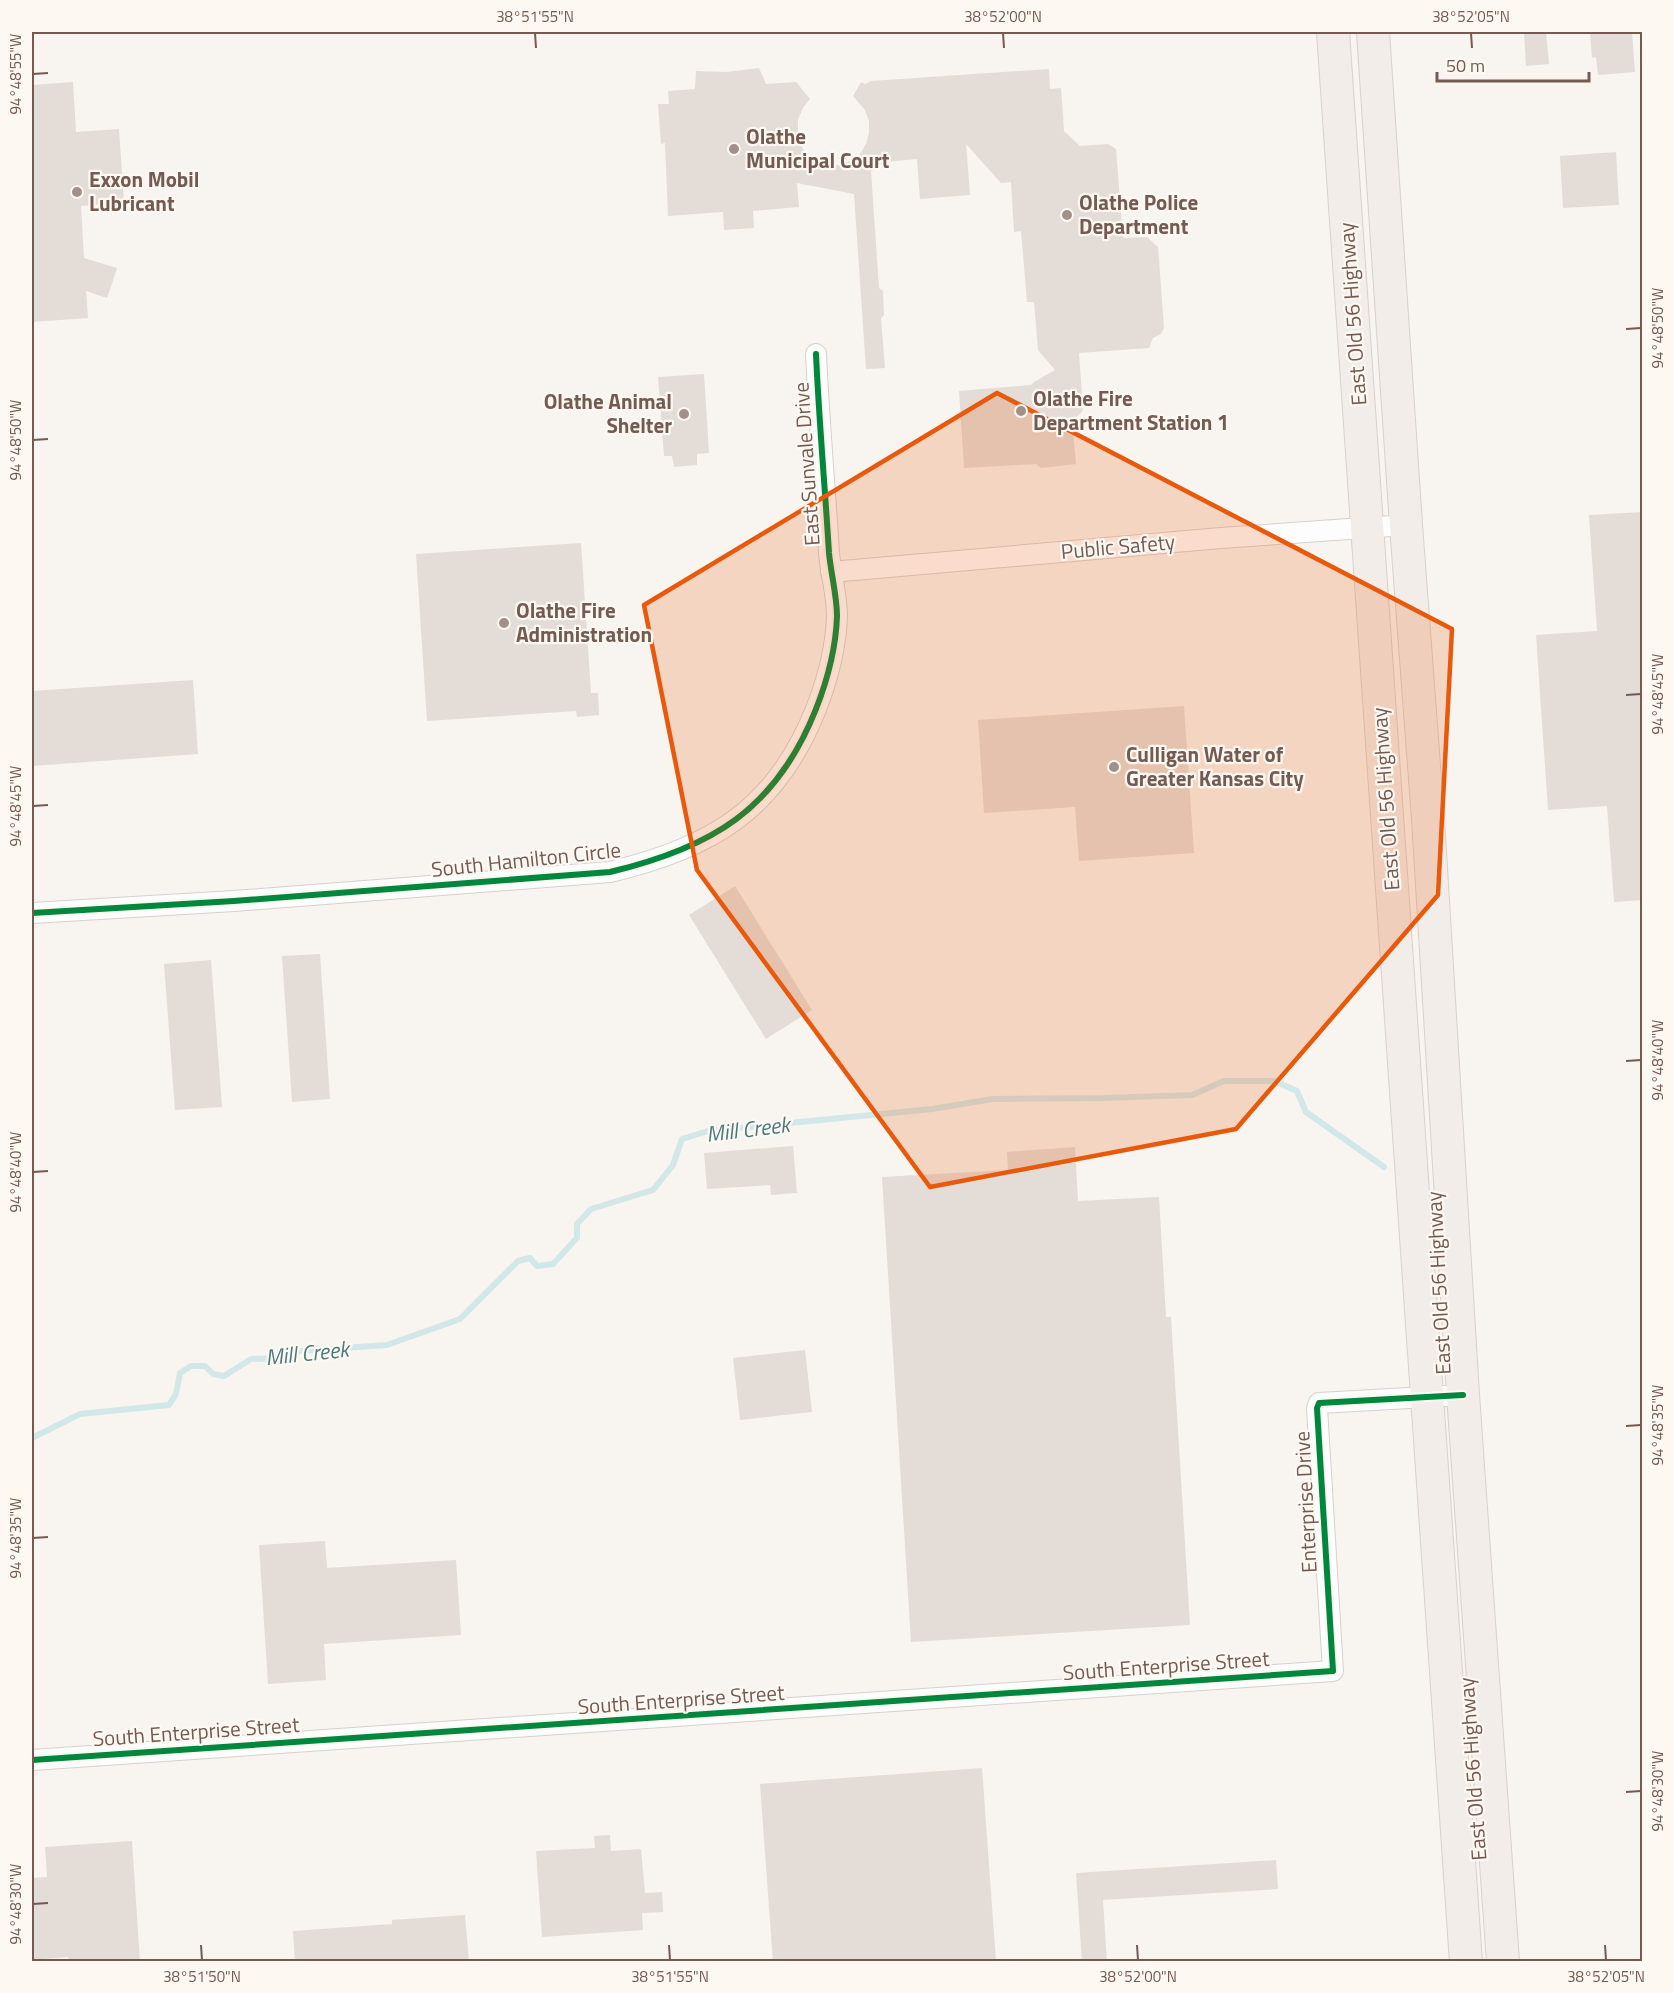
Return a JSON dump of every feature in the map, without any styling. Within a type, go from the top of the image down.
[{"type":"main road","name":"East Old 56 Highway","points":[[1333,32],[1467,1962]]},
{"type":"main road","name":"East Old 56 Highway","points":[[1373,32],[1428,819],[1463,1395],[1503,1962]]},
{"type":"street","name":"East Sunvale Drive","points":[[816,354],[831,572]]},
{"type":"street","name":"Public Safety","points":[[831,572],[1221,538],[1406,525]]},
{"type":"street","name":"South Hamilton Circle","points":[[32,913],[234,901],[610,872],[650,862],[688,848],[754,806],[780,777],[798,748],[822,693],[832,652],[837,616],[831,572]]},
{"type":"street","name":"Enterprise Drive","points":[[1332,1671],[1317,1408],[1319,1403],[1463,1395]]},
{"type":"street","name":"South Enterprise Street","points":[[32,1760],[1332,1671]]},
{"type":"highlighted area","points":[[997,393],[1452,629],[1438,895],[1236,1129],[930,1187],[697,870],[644,605]]},
{"type":"building","points":[[1524,32],[1546,32],[1549,64],[1526,66]]},
{"type":"building","points":[[1590,32],[1632,32],[1635,72],[1598,75],[1596,57],[1592,58]]},
{"type":"building","points":[[759,68],[766,84],[796,82],[810,99],[798,119],[798,137],[803,149],[811,158],[828,165],[839,165],[850,161],[860,154],[866,144],[869,121],[865,110],[853,96],[861,82],[865,84],[871,81],[1049,69],[1050,89],[1061,88],[1064,131],[1080,146],[1108,144],[1116,149],[1123,238],[1147,237],[1158,247],[1164,328],[1161,334],[1153,338],[1149,348],[1079,353],[1083,408],[1082,412],[1072,421],[1076,464],[1041,468],[1036,464],[964,468],[959,391],[1031,385],[1055,370],[1038,350],[1034,302],[1027,302],[1021,231],[1014,232],[1011,182],[1001,183],[966,144],[970,195],[920,199],[917,159],[875,163],[875,170],[871,171],[879,288],[883,291],[884,315],[881,318],[885,368],[866,369],[854,194],[797,183],[799,207],[753,211],[754,228],[724,230],[723,212],[668,216],[665,143],[661,144],[658,104],[669,104],[668,91],[695,89],[696,71],[726,72]]},
{"type":"building","name":"Exxon Mobil Lubricant","points":[[73,82],[76,132],[119,129],[124,203],[81,206],[84,258],[117,268],[107,298],[86,291],[88,318],[32,322],[32,85]]},
{"type":"building","points":[[1616,152],[1619,205],[1563,208],[1560,156]]},
{"type":"building","name":"Olathe Animal Shelter","points":[[704,374],[709,453],[697,454],[697,465],[674,467],[672,456],[664,456],[658,377]]},
{"type":"building","points":[[1642,512],[1642,900],[1614,902],[1607,806],[1548,810],[1536,635],[1597,631],[1589,515]]},
{"type":"building","name":"Olathe Fire Administration","points":[[581,543],[591,693],[598,693],[599,715],[577,717],[576,711],[427,721],[416,554]]},
{"type":"building","points":[[193,680],[198,754],[32,766],[32,691]]},
{"type":"building","points":[[1184,706],[1194,853],[1079,861],[1075,807],[984,813],[978,720]]},
{"type":"building","points":[[735,886],[812,1010],[766,1039],[689,915]]},
{"type":"building","points":[[320,954],[330,1099],[292,1102],[282,956]]},
{"type":"building","points":[[211,960],[222,1107],[175,1110],[164,964]]},
{"type":"building","points":[[793,1146],[797,1193],[771,1195],[770,1185],[707,1189],[704,1153]]},
{"type":"building","points":[[1075,1147],[1078,1201],[1159,1197],[1166,1317],[1171,1317],[1190,1625],[911,1642],[882,1177],[1008,1170],[1007,1152]]},
{"type":"building","points":[[805,1350],[812,1412],[740,1420],[733,1358]]},
{"type":"building","points":[[325,1541],[327,1568],[456,1560],[461,1635],[324,1644],[326,1680],[268,1684],[259,1545]]},
{"type":"building","points":[[982,1768],[996,1962],[773,1962],[760,1784]]},
{"type":"building","points":[[610,1835],[611,1851],[641,1849],[645,1893],[662,1892],[663,1912],[642,1913],[643,1930],[542,1937],[536,1851],[595,1848],[594,1836]]},
{"type":"building","points":[[132,1841],[140,1962],[69,1962],[68,1957],[32,1960],[32,1878],[47,1877],[45,1847]]},
{"type":"building","points":[[1276,1860],[1278,1889],[1103,1900],[1107,1962],[1082,1962],[1076,1873]]},
{"type":"building","points":[[465,1915],[469,1962],[295,1962],[293,1931],[392,1924],[392,1920]]},
{"type":"waterway","name":"Mill Creek","points":[[32,1438],[80,1414],[169,1405],[176,1394],[180,1373],[191,1366],[205,1366],[213,1374],[224,1376],[251,1359],[282,1358],[300,1351],[387,1345],[460,1319],[518,1261],[530,1258],[537,1266],[553,1264],[577,1238],[577,1224],[591,1209],[653,1190],[673,1165],[682,1139],[708,1131],[932,1109],[993,1099],[1192,1095],[1224,1081],[1274,1081],[1297,1091],[1306,1112],[1384,1167]]},
{"type":"cycle path","points":[[32,913],[234,901],[610,872],[679,851],[709,837],[736,819],[760,799],[781,774],[800,744],[820,698],[833,652],[837,608],[829,553],[816,354]]},
{"type":"cycle path","points":[[32,1760],[1333,1671],[1317,1408],[1319,1403],[1463,1395]]},
{"type":"place","name":"Olathe Municipal Court","points":[[734,149]]},
{"type":"place","name":"Exxon Mobil Lubricant","points":[[77,192]]},
{"type":"place","name":"Olathe Police Department","points":[[1067,215]]},
{"type":"place","name":"Olathe Fire Department Station 1","points":[[1021,411]]},
{"type":"place","name":"Olathe Animal Shelter","points":[[684,414]]},
{"type":"place","name":"Olathe Fire Administration","points":[[504,623]]},
{"type":"place","name":"Culligan Water of Greater Kansas City","points":[[1114,767]]}]
